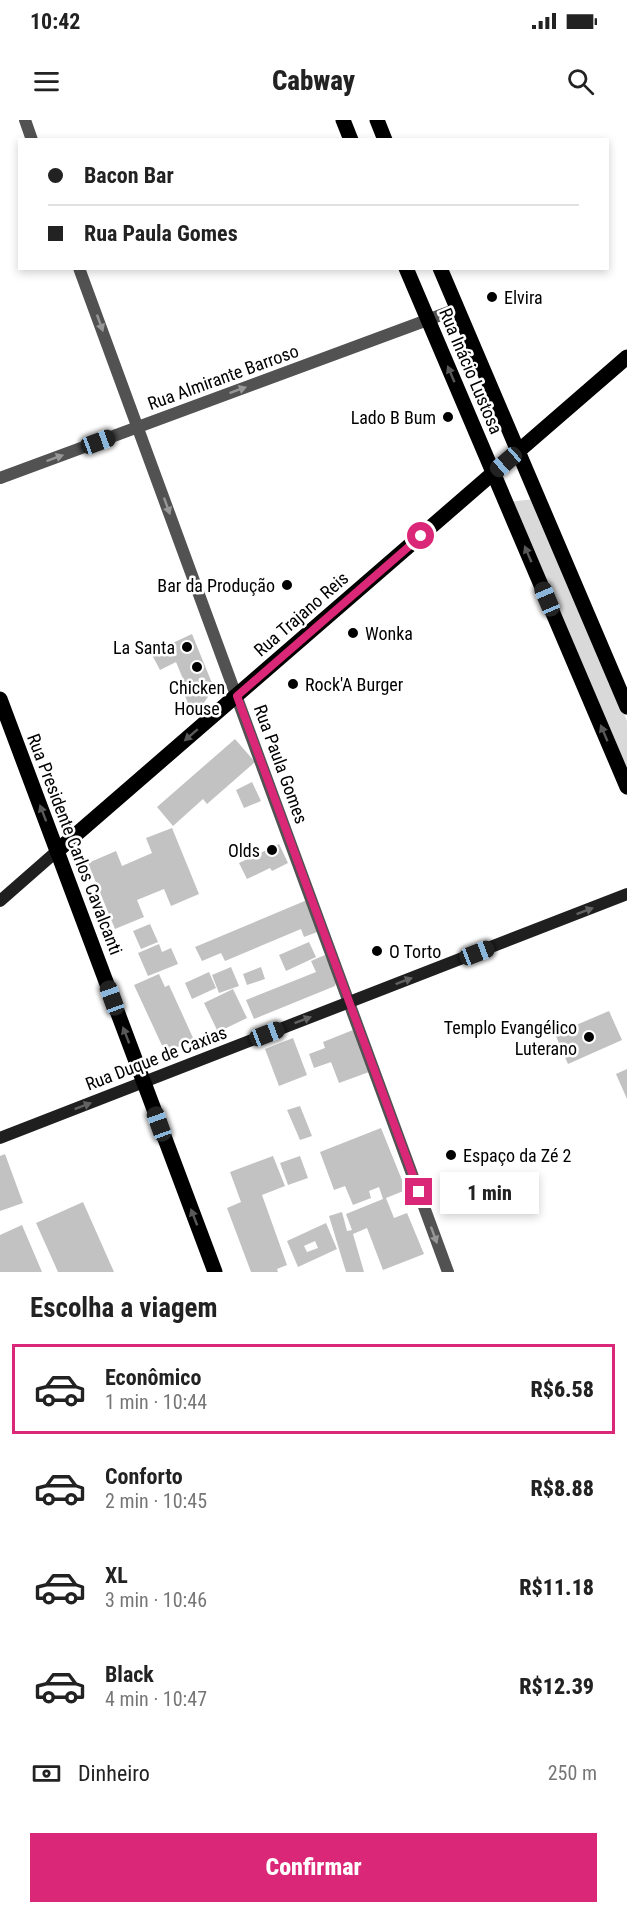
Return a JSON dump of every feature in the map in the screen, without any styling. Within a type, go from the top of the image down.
[{"type":"main road","points":[[343,120],[350,138]]},
{"type":"main road","points":[[377,120],[385,138]]},
{"type":"main road","name":"Rua Inácio Lustosa","points":[[407,270],[627,787]]},
{"type":"main road","name":"Rua Inácio Lustosa","points":[[441,270],[627,707]]},
{"type":"main road","name":"Rua Trajano Reis","points":[[57,851],[627,357]]},
{"type":"main road","name":"Rua Presidente Carlos Cavalcanti","points":[[0,699],[215,1272]]},
{"type":"street","points":[[25,120],[31,138]]},
{"type":"street","name":"Rua Paula Gomes","points":[[80,270],[448,1272]]},
{"type":"street","name":"Rua Almirante Barroso","points":[[0,478],[458,309]]},
{"type":"street","name":"Rua Trajano Reis","points":[[0,900],[57,851]]},
{"type":"street","name":"Rua Duque de Caxias","points":[[0,1138],[627,894]]},
{"type":"shaded area","points":[[534,499],[627,721],[627,781],[508,502]]},
{"type":"building","points":[[192,634],[214,688],[194,717],[185,696],[188,691],[176,662],[160,670],[151,653]]},
{"type":"building","points":[[235,739],[255,762],[207,804],[203,799],[173,826],[157,807]]},
{"type":"building","points":[[252,782],[261,801],[244,808],[236,790]]},
{"type":"building","points":[[172,828],[199,894],[171,906],[164,889],[137,900],[144,917],[115,929],[88,863],[116,851],[122,866],[152,853],[146,838]]},
{"type":"building","points":[[279,844],[288,863],[272,871],[270,868],[247,879],[239,863]]},
{"type":"building","points":[[307,900],[320,931],[304,937],[301,929],[225,961],[221,953],[202,961],[195,947]]},
{"type":"building","points":[[150,924],[158,942],[141,949],[133,931]]},
{"type":"building","points":[[309,942],[316,957],[286,971],[279,955]]},
{"type":"building","points":[[159,944],[162,952],[171,948],[178,964],[148,976],[138,953]]},
{"type":"building","points":[[325,955],[336,982],[335,986],[254,1019],[246,1000],[316,972],[311,961]]},
{"type":"building","points":[[231,967],[239,986],[219,993],[212,975]]},
{"type":"building","points":[[261,967],[265,979],[247,985],[243,974]]},
{"type":"building","points":[[209,972],[216,988],[192,999],[185,983]]},
{"type":"building","points":[[159,974],[165,987],[169,985],[194,1040],[165,1052],[134,985]]},
{"type":"building","points":[[233,989],[247,1018],[218,1032],[204,1003]]},
{"type":"building","name":"Templo Evangélico Luterano","points":[[609,1011],[622,1040],[568,1064],[555,1034]]},
{"type":"building","points":[[353,1030],[369,1072],[339,1083],[331,1062],[314,1068],[309,1054],[325,1048],[323,1042]]},
{"type":"building","points":[[293,1038],[307,1075],[279,1086],[265,1049]]},
{"type":"building","points":[[627,1069],[627,1099],[616,1074]]},
{"type":"building","points":[[300,1106],[312,1136],[300,1140],[287,1110]]},
{"type":"building","points":[[381,1128],[406,1190],[386,1198],[394,1218],[407,1213],[424,1254],[383,1270],[367,1228],[353,1234],[364,1272],[346,1272],[329,1216],[342,1212],[347,1231],[352,1230],[346,1214],[383,1199],[379,1187],[369,1191],[371,1198],[353,1205],[345,1186],[334,1190],[320,1152]]},
{"type":"building","points":[[5,1154],[23,1203],[0,1211],[0,1156]]},
{"type":"building","points":[[273,1156],[285,1186],[262,1195],[287,1265],[277,1269],[278,1272],[251,1272],[227,1208],[241,1202],[230,1172]]},
{"type":"building","points":[[300,1156],[308,1178],[288,1185],[280,1163]]},
{"type":"building","points":[[83,1202],[114,1272],[58,1272],[36,1223]]},
{"type":"building","points":[[326,1223],[337,1249],[298,1267],[287,1241]],"holes":[[[315,1241],[318,1248],[307,1252],[304,1246]]]},
{"type":"building","points":[[22,1225],[42,1272],[0,1272],[0,1235]]},
{"type":"place","name":"Elvira","points":[[492,297]]},
{"type":"place","name":"Lado B Bum","points":[[448,417]]},
{"type":"place","name":"Bar da Produção","points":[[287,585]]},
{"type":"place","name":"Wonka","points":[[353,633]]},
{"type":"place","name":"La Santa","points":[[187,647]]},
{"type":"place","name":"Chicken House","points":[[197,667]]},
{"type":"place","name":"Rock'A Burger","points":[[293,684]]},
{"type":"place","name":"Olds","points":[[272,850]]},
{"type":"place","name":"O Torto","points":[[377,951]]},
{"type":"place","name":"Templo Evangélico Luterano","points":[[589,1037]]},
{"type":"place","name":"Espaço da Zé 2","points":[[451,1155]]},
{"type":"route","points":[[419,1192],[237,696],[421,536]]}]
